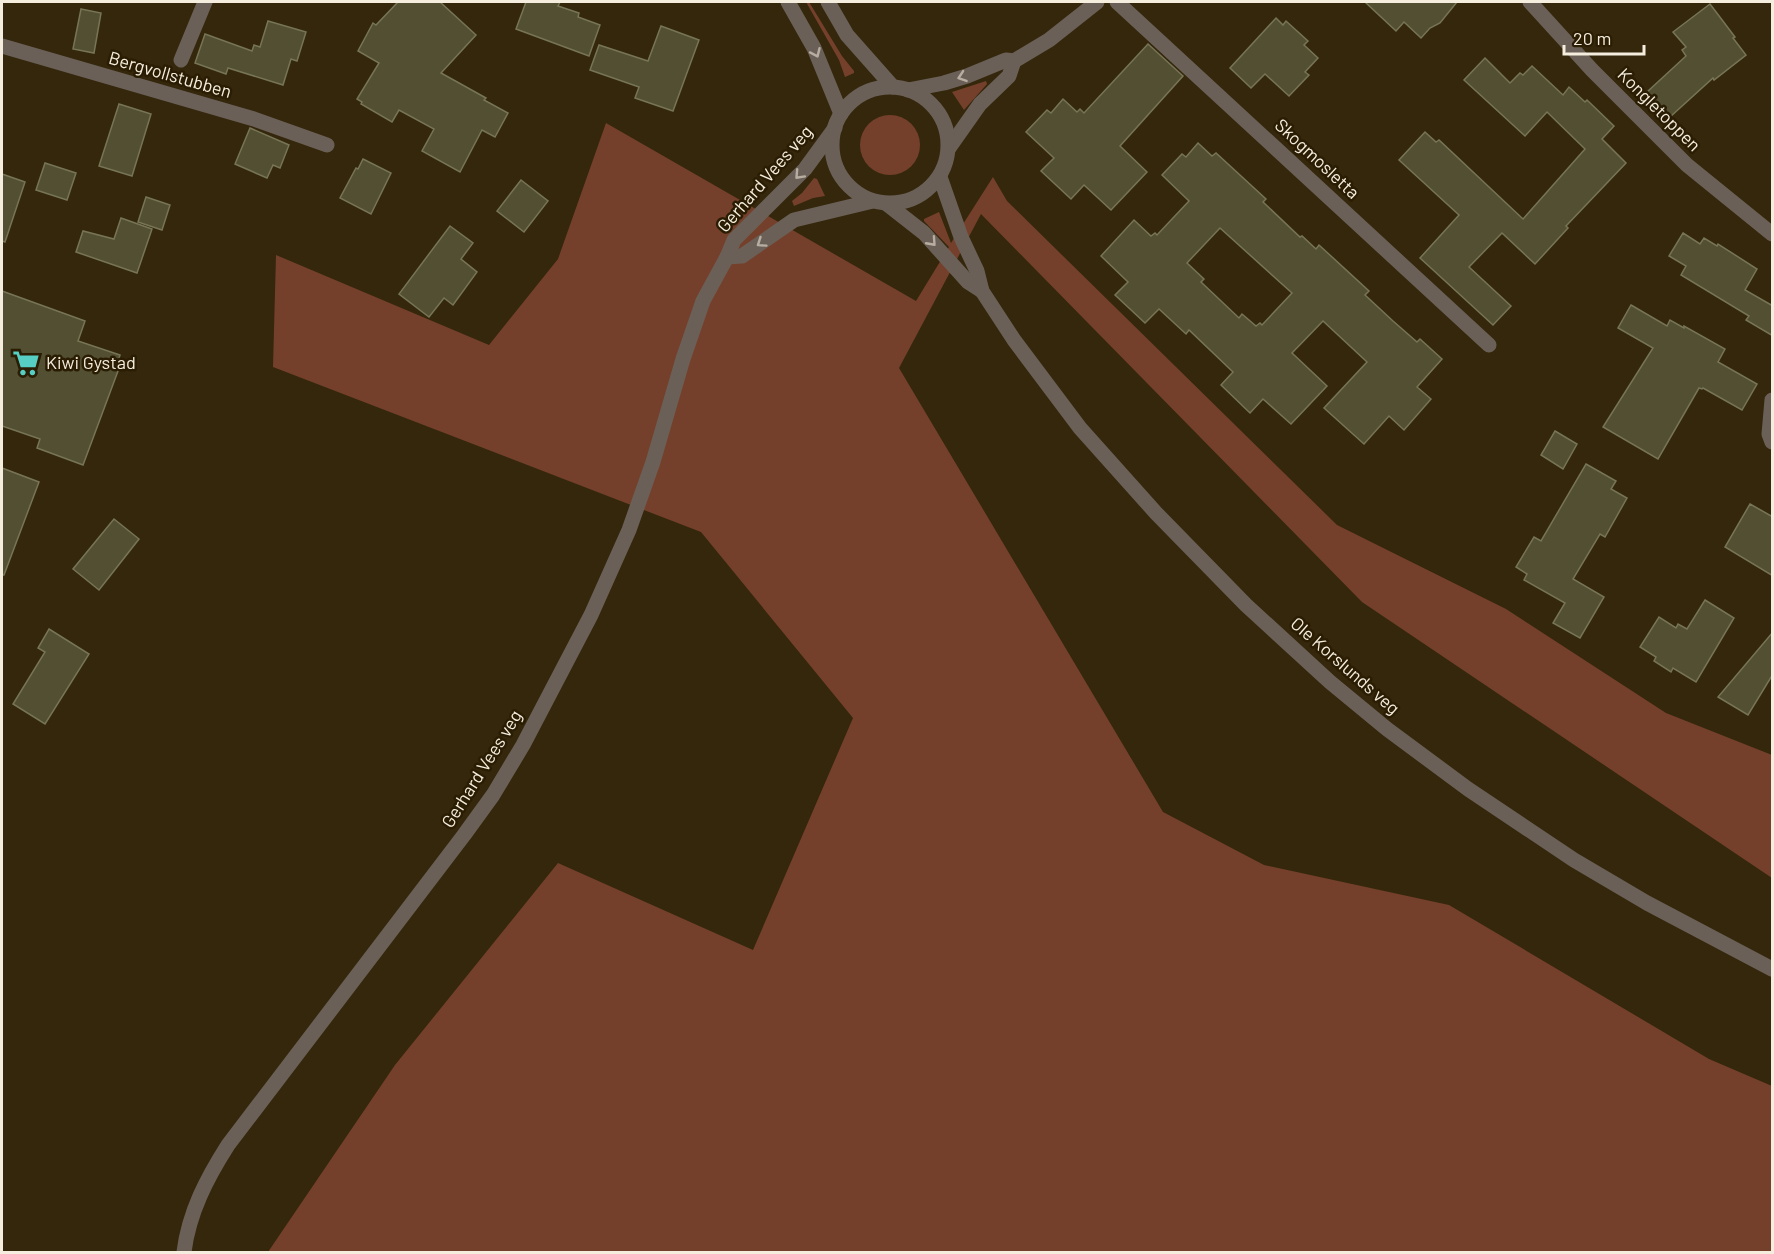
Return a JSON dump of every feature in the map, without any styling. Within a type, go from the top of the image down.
[{"type":"street","points":[[181,60],[205,2]]},
{"type":"street","points":[[788,2],[814,48],[838,121]]},
{"type":"street","points":[[828,2],[848,35],[900,88],[922,96],[934,106],[945,126],[949,148],[946,164],[930,189],[903,203],[880,203],[859,195],[848,185],[839,173],[834,159],[832,143],[838,121],[851,103],[877,88],[900,88],[944,83],[1006,60],[1014,62]]},
{"type":"street","points":[[949,148],[980,105],[1009,76],[1014,62],[1049,40],[1097,2]]},
{"type":"street","name":"Skogmosletta","points":[[1117,2],[1489,345]]},
{"type":"street","name":"Kongletoppen","points":[[1530,2],[1592,70],[1687,165],[1773,234]]},
{"type":"street","name":"Bergvollstubben","points":[[2,46],[254,119],[327,145]]},
{"type":"street","name":"Gerhard Vees veg","points":[[184,1252],[194,1209],[211,1172],[228,1144],[464,835],[493,795],[523,745],[591,615],[628,530],[653,462],[683,359],[704,301],[734,240],[805,169],[838,121]]},
{"type":"street","name":"Ole Korslunds veg","points":[[939,177],[961,237],[977,271],[982,291],[1014,340],[1080,428],[1148,505],[1246,605],[1387,729],[1468,789],[1574,860],[1647,903],[1773,969]]},
{"type":"street","name":"Gerhard Vees veg","points":[[727,257],[742,256],[794,220],[880,203]]},
{"type":"street","name":"Ole Korslunds veg","points":[[880,203],[924,233],[968,282],[982,291]]},
{"type":"street","points":[[1773,400],[1769,434],[1773,442]]},
{"type":"shaded area","points":[[806,2],[809,2],[854,73],[845,77],[839,60]]},
{"type":"shaded area","points":[[986,81],[987,84],[964,110],[952,92]]},
{"type":"shaded area","points":[[884,115],[896,115],[907,120],[915,128],[920,145],[918,157],[907,170],[896,175],[884,175],[873,170],[865,162],[860,151],[860,139],[865,128],[873,120]]},
{"type":"shaded area","points":[[606,123],[916,301],[949,247],[924,219],[939,212],[951,243],[993,177],[1007,201],[1337,525],[1506,609],[1666,713],[1772,755],[1772,878],[1362,602],[981,214],[899,368],[1163,812],[1264,865],[1449,905],[1709,1059],[1772,1086],[1772,1252],[268,1252],[395,1065],[558,863],[753,950],[853,718],[701,532],[273,367],[276,255],[489,345],[558,259]]},
{"type":"shaded area","points":[[814,178],[817,179],[825,196],[794,206],[792,201]]},
{"type":"building","points":[[398,2],[440,2],[476,35],[441,73],[508,113],[495,137],[482,130],[460,172],[422,151],[434,129],[399,110],[392,122],[361,104],[362,102],[357,99],[379,63],[358,51],[373,23],[376,25]]},
{"type":"building","points":[[526,2],[560,2],[558,6],[579,13],[578,17],[600,25],[589,56],[516,29]]},
{"type":"building","points":[[1365,2],[1457,2],[1440,23],[1430,28],[1421,38],[1404,22],[1396,31]]},
{"type":"building","points":[[1710,4],[1746,55],[1714,80],[1713,78],[1670,117],[1647,92],[1686,56],[1682,50],[1686,47],[1673,32]]},
{"type":"building","points":[[81,9],[101,13],[94,53],[73,49]]},
{"type":"building","points":[[1276,18],[1283,25],[1286,21],[1308,41],[1304,45],[1318,58],[1305,72],[1309,75],[1289,96],[1265,74],[1251,88],[1230,68]]},
{"type":"building","points":[[268,21],[306,32],[297,61],[291,59],[283,85],[228,68],[226,74],[195,63],[205,34],[252,51],[254,45],[260,47]]},
{"type":"building","points":[[661,26],[699,40],[673,111],[635,98],[639,87],[590,70],[599,45],[648,61]]},
{"type":"building","points":[[1148,44],[1183,76],[1120,146],[1147,172],[1111,210],[1084,185],[1071,199],[1041,171],[1054,158],[1026,132],[1047,110],[1051,113],[1063,99],[1077,112],[1080,109],[1084,113]]},
{"type":"building","points":[[1485,58],[1510,83],[1532,66],[1563,95],[1569,87],[1585,102],[1587,100],[1614,126],[1602,139],[1626,163],[1566,226],[1568,228],[1535,264],[1502,233],[1469,267],[1511,306],[1493,325],[1420,258],[1459,215],[1399,160],[1425,132],[1436,142],[1439,140],[1523,219],[1585,149],[1547,112],[1525,136],[1464,80]]},
{"type":"building","points":[[119,104],[151,114],[132,176],[99,166]]},
{"type":"building","points":[[250,128],[289,145],[280,168],[273,165],[267,178],[235,164]]},
{"type":"building","points":[[1198,143],[1212,156],[1216,153],[1266,199],[1263,202],[1300,237],[1302,236],[1316,249],[1319,245],[1369,291],[1365,295],[1393,321],[1417,342],[1420,339],[1442,359],[1417,387],[1431,399],[1404,430],[1389,416],[1364,444],[1324,408],[1367,362],[1323,321],[1292,353],[1327,386],[1291,424],[1263,399],[1250,413],[1221,385],[1233,372],[1189,330],[1186,334],[1159,309],[1145,323],[1115,295],[1128,282],[1101,256],[1134,220],[1151,236],[1155,233],[1157,235],[1189,201],[1162,175],[1182,154],[1186,157]],"holes":[[[1220,228],[1292,293],[1262,325],[1260,323],[1256,326],[1242,314],[1239,318],[1201,282],[1204,279],[1187,263]]]},
{"type":"building","points":[[363,159],[391,173],[371,214],[340,198]]},
{"type":"building","points":[[45,163],[76,173],[67,200],[36,190]]},
{"type":"building","points":[[2,174],[25,182],[5,242],[2,241]]},
{"type":"building","points":[[521,180],[548,201],[524,232],[497,211]]},
{"type":"building","points":[[146,197],[170,205],[162,230],[138,222]]},
{"type":"building","points":[[121,218],[152,229],[137,273],[76,252],[83,231],[114,239]]},
{"type":"building","points":[[450,226],[473,243],[461,259],[477,272],[453,305],[444,298],[429,317],[399,294]]},
{"type":"building","points":[[1683,233],[1700,244],[1704,238],[1717,246],[1718,244],[1757,269],[1745,290],[1773,306],[1773,336],[1746,320],[1749,316],[1681,275],[1686,266],[1669,256]]},
{"type":"building","points":[[2,291],[85,321],[78,341],[120,355],[118,362],[121,363],[83,465],[37,448],[40,439],[2,426]]},
{"type":"building","points":[[1631,305],[1667,326],[1670,320],[1725,349],[1718,362],[1757,384],[1742,410],[1703,388],[1699,388],[1658,459],[1603,427],[1653,348],[1618,328]]},
{"type":"building","points":[[1555,431],[1577,444],[1563,469],[1541,455]]},
{"type":"building","points":[[1586,464],[1616,481],[1611,489],[1627,498],[1605,537],[1600,534],[1573,579],[1604,597],[1580,638],[1553,623],[1565,603],[1524,580],[1527,574],[1516,567],[1534,537],[1541,541]]},
{"type":"building","points":[[2,468],[39,482],[4,575],[2,575]]},
{"type":"building","points":[[1750,504],[1773,517],[1773,576],[1725,547]]},
{"type":"building","points":[[114,519],[139,539],[99,590],[73,569]]},
{"type":"building","points":[[1705,600],[1734,618],[1696,682],[1673,668],[1671,672],[1654,661],[1656,657],[1640,647],[1659,617],[1676,628],[1678,624],[1687,629]]},
{"type":"building","points":[[49,629],[89,654],[45,724],[13,704],[45,652],[38,648]]},
{"type":"building","points":[[1773,632],[1773,674],[1748,715],[1718,697]]},
{"type":"place","name":"Kiwi Gystad","points":[[26,363]]}]
